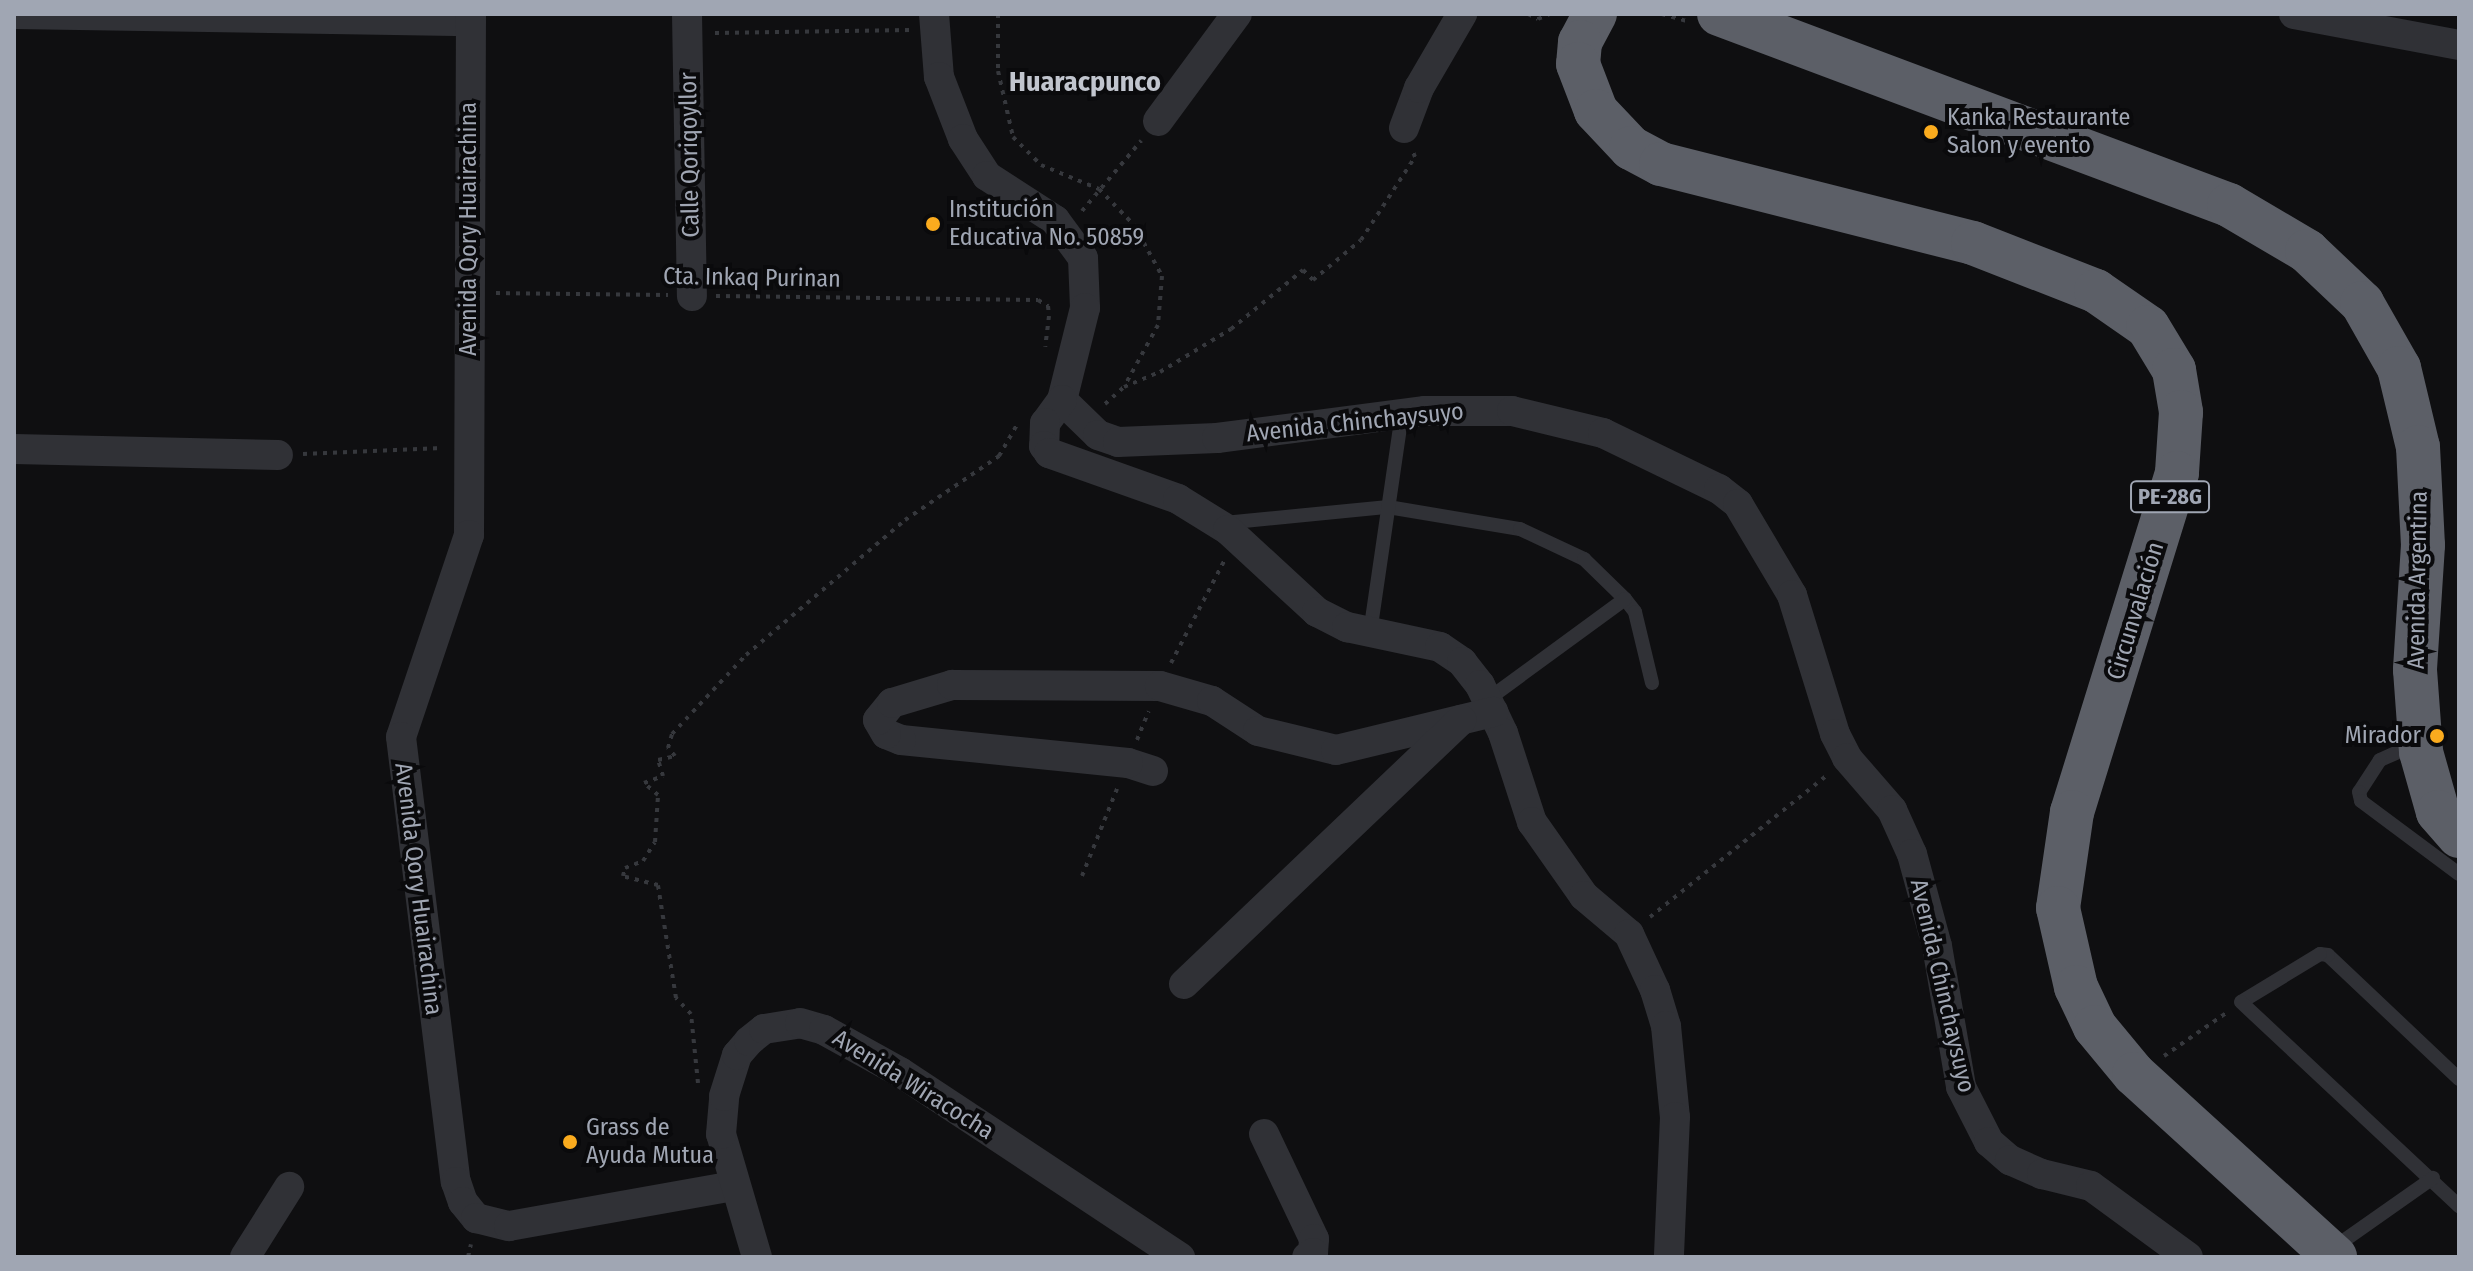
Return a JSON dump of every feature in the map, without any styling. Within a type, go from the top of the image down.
[{"type":"highway","name":"Circunvalación","points":[[1595,14],[1580,42],[1578,64],[1596,111],[1631,148],[1674,168],[1973,243],[2096,291],[2148,327],[2174,370],[2181,412],[2177,473],[2072,812],[2058,908],[2076,987],[2095,1027],[2134,1074],[2337,1251]]},
{"type":"highway","name":"Avenida Argentina","points":[[1726,16],[2229,205],[2307,251],[2362,303],[2399,368],[2418,447],[2423,545],[2415,670],[2421,752],[2438,812],[2459,836]]},
{"type":"street","points":[[14,14],[471,17]]},
{"type":"street","points":[[1158,121],[1237,14]]},
{"type":"street","points":[[1404,128],[1419,88],[1462,14]]},
{"type":"street","points":[[2294,14],[2459,45]]},
{"type":"street","name":"Avenida Qory Huairachina","points":[[471,17],[466,292],[472,446],[469,535],[401,737],[454,1167],[463,1202],[476,1218],[509,1226],[733,1186]]},
{"type":"street","points":[[936,19],[939,77],[971,152],[987,176],[1055,220],[1083,258],[1087,279],[1055,407],[1042,436],[1049,453],[1178,499],[1219,524],[1317,612],[1370,634],[1440,647],[1462,662],[1490,706],[1532,822],[1554,859],[1584,896],[1629,934],[1666,1026],[1675,1117],[1669,1257]]},
{"type":"street","name":"Calle Qoriqoyllor","points":[[687,24],[692,296]]},
{"type":"street","name":"Avenida Chinchaysuyo","points":[[1055,407],[1118,442],[1217,438],[1402,414],[1512,411],[1603,433],[1719,489],[1747,517],[1792,595],[1823,706],[1847,758],[1892,810],[1912,854],[1937,946],[1961,1087],[1989,1142],[2010,1160],[2042,1174],[2091,1186],[2188,1257]]},
{"type":"street","points":[[14,449],[278,455]]},
{"type":"street","points":[[1153,771],[1128,763],[901,740],[886,734],[878,720],[892,703],[952,685],[1045,683],[1160,686],[1212,701],[1258,731],[1336,750],[1461,720],[1490,706]]},
{"type":"street","points":[[1184,984],[1461,720]]},
{"type":"street","name":"Avenida Wiracocha","points":[[757,1257],[733,1186],[721,1134],[724,1096],[737,1055],[764,1029],[800,1023],[824,1030],[900,1072],[1180,1257]]},
{"type":"street","points":[[1264,1134],[1314,1239],[1313,1253],[1307,1257]]},
{"type":"street","points":[[245,1257],[289,1187]]},
{"type":"lane","points":[[1370,634],[1402,414]]},
{"type":"lane","points":[[1219,524],[1388,507],[1520,529],[1584,559],[1625,599],[1635,612],[1652,683]]},
{"type":"lane","points":[[1490,706],[1625,599]]},
{"type":"lane","points":[[2421,752],[2398,752],[2380,760],[2359,792],[2361,801],[2459,874]]},
{"type":"lane","points":[[2459,1079],[2328,955],[2320,954],[2241,1002],[2433,1178],[2459,1206]]},
{"type":"lane","points":[[2337,1251],[2433,1178]]},
{"type":"path","points":[[998,14],[998,71],[1013,137],[1041,165],[1099,189],[1134,225],[1162,276],[1158,325],[1124,387]]},
{"type":"path","points":[[1528,14],[1538,19],[1550,14]]},
{"type":"path","points":[[687,24],[936,19]]},
{"type":"path","points":[[1066,233],[1099,189],[1158,121]]},
{"type":"path","points":[[1083,425],[1124,387],[1231,329],[1303,270],[1313,280],[1361,240],[1415,157],[1404,128]]},
{"type":"path","name":"Cta. Inkaq Purinan","points":[[466,292],[1038,300],[1048,306],[1049,316],[1043,358]]},
{"type":"path","points":[[698,1088],[691,1014],[676,998],[658,885],[623,876],[625,868],[643,861],[655,842],[658,795],[644,783],[663,776],[658,760],[675,756],[668,748],[672,734],[776,628],[905,520],[999,456],[1019,422],[1055,407]]},
{"type":"path","points":[[278,455],[472,446]]},
{"type":"path","points":[[1629,934],[1847,758]]},
{"type":"path","points":[[2134,1074],[2241,1002]]},
{"type":"place","name":"Kanka Restaurante Salon y evento","points":[[1931,132]]},
{"type":"place","name":"Institución Educativa No. 50859","points":[[933,224]]},
{"type":"place","name":"Mirador","points":[[2437,736]]},
{"type":"place","name":"Grass de Ayuda Mutua","points":[[570,1142]]},
{"type":"district","name":"Huaracpunco","points":[[1085,82]]}]
